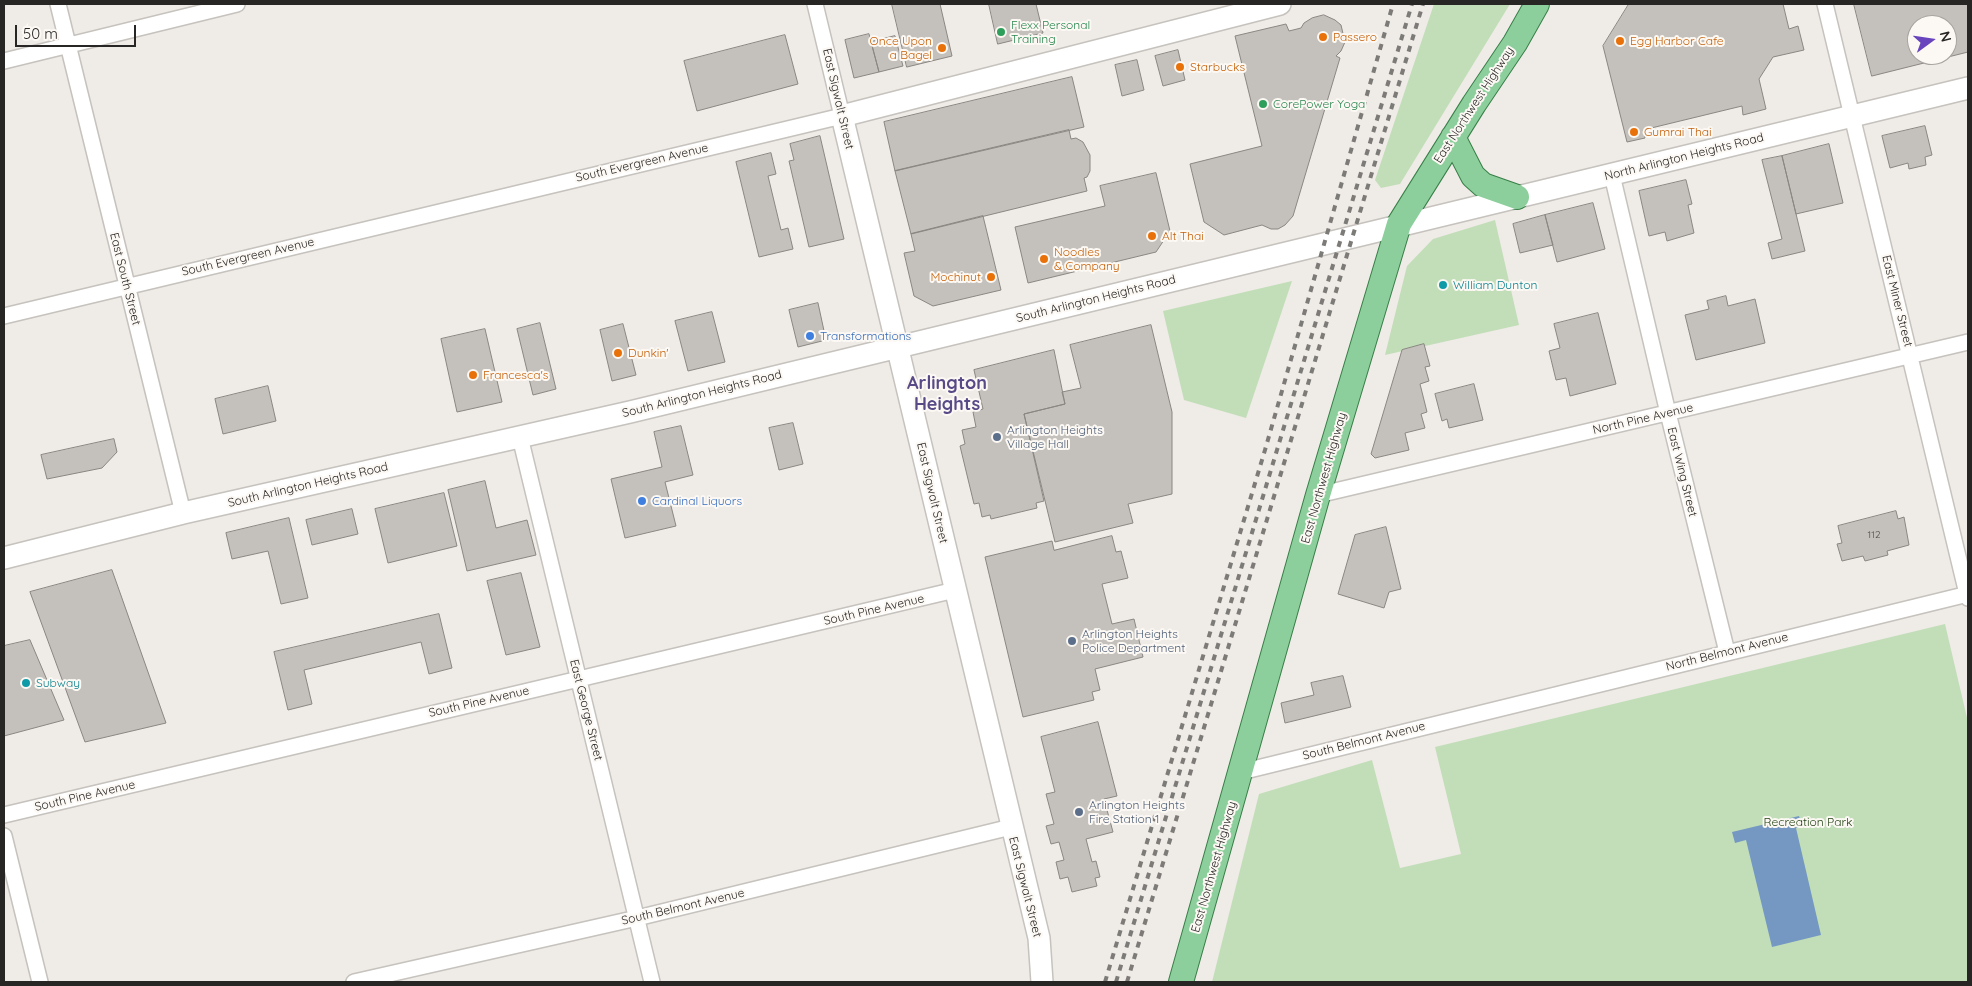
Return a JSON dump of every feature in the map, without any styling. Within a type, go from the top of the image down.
[{"type":"main road","name":"South Evergreen Avenue","points":[[842,116],[1280,4]]},
{"type":"main road","name":"East Northwest Highway","points":[[1181,982],[1318,495],[1399,224],[1515,43],[1537,4]]},
{"type":"main road","name":"North Arlington Heights Road","points":[[1399,224],[1612,175],[1968,88]]},
{"type":"main road","name":"East Sigwalt Street","points":[[842,116],[1038,938],[1042,982]]},
{"type":"main road","points":[[1453,137],[1473,176],[1483,185],[1517,197]]},
{"type":"main road","name":"South Arlington Heights Road","points":[[4,558],[183,513],[520,438],[1399,224]]},
{"type":"street","name":"East South Street","points":[[58,4],[183,513]]},
{"type":"street","points":[[4,61],[238,4]]},
{"type":"street","name":"East Sigwalt Street","points":[[816,4],[842,116]]},
{"type":"street","name":"East Miner Street","points":[[1825,4],[1968,596]]},
{"type":"street","name":"South Evergreen Avenue","points":[[4,316],[842,116]]},
{"type":"street","name":"East Wing Street","points":[[1612,175],[1727,652]]},
{"type":"street","name":"North Pine Avenue","points":[[1318,495],[1968,342]]},
{"type":"street","name":"East George Street","points":[[520,438],[652,982]]},
{"type":"street","name":"South Pine Avenue","points":[[4,815],[955,590]]},
{"type":"street","name":"North Belmont Avenue","points":[[1487,711],[1727,652],[1968,596]]},
{"type":"street","name":"South Belmont Avenue","points":[[1241,772],[1487,711]]},
{"type":"street","name":"South Belmont Avenue","points":[[354,982],[637,918],[1011,827]]},
{"type":"street","points":[[4,836],[40,982]]},
{"type":"green space","points":[[1434,4],[1510,4],[1400,184],[1381,188],[1375,180]]},
{"type":"green space","points":[[1495,220],[1519,325],[1385,355],[1407,266],[1433,239]]},
{"type":"green space","points":[[1292,281],[1246,418],[1184,400],[1163,311]]},
{"type":"green space","name":"Recreation Park","points":[[1945,624],[1968,722],[1968,982],[1212,982],[1259,794],[1372,760],[1400,868],[1461,854],[1435,747]]},
{"type":"water","points":[[1799,816],[1802,826],[1796,828],[1821,935],[1772,947],[1746,840],[1735,843],[1732,832]]},
{"type":"building","points":[[892,4],[940,4],[952,56],[907,67]]},
{"type":"building","points":[[989,4],[1036,4],[1043,33],[998,44]]},
{"type":"building","points":[[1629,4],[1783,4],[1789,29],[1798,26],[1804,50],[1773,57],[1759,79],[1766,109],[1743,115],[1742,106],[1643,130],[1645,138],[1627,142],[1603,46]]},
{"type":"building","points":[[1854,4],[1968,4],[1968,52],[1957,55],[1957,15],[1907,15],[1907,65],[1916,65],[1872,76]]},
{"type":"building","points":[[1324,15],[1341,25],[1345,42],[1341,51],[1336,56],[1340,58],[1293,216],[1285,225],[1278,229],[1271,229],[1262,225],[1224,235],[1204,222],[1190,164],[1262,146],[1235,36],[1286,24],[1289,31],[1301,28],[1304,23],[1312,18]]},
{"type":"building","points":[[869,34],[879,72],[854,78],[845,40]]},
{"type":"building","points":[[785,35],[798,84],[697,111],[684,61]]},
{"type":"building","points":[[895,36],[903,66],[879,72],[871,42]]},
{"type":"building","points":[[1178,50],[1185,80],[1163,86],[1155,56]]},
{"type":"building","points":[[1137,60],[1144,90],[1122,96],[1115,65]]},
{"type":"building","points":[[1072,77],[1084,127],[895,171],[884,122]]},
{"type":"building","points":[[1925,126],[1932,155],[1925,157],[1926,165],[1909,169],[1908,163],[1890,168],[1882,136]]},
{"type":"building","points":[[1069,130],[1071,139],[1076,138],[1083,142],[1090,155],[1090,171],[1087,177],[1084,178],[1087,191],[911,234],[895,171]]},
{"type":"building","points":[[820,136],[844,239],[809,247],[789,161],[794,160],[790,144]]},
{"type":"building","points":[[1829,144],[1843,203],[1796,214],[1782,156]]},
{"type":"building","points":[[771,153],[776,174],[768,176],[781,230],[788,228],[793,249],[759,257],[736,162]]},
{"type":"building","points":[[1782,156],[1805,251],[1772,259],[1768,243],[1782,239],[1762,160]]},
{"type":"building","points":[[1156,173],[1170,231],[1156,252],[1028,283],[1015,227],[1105,206],[1100,186]]},
{"type":"building","points":[[1686,180],[1692,204],[1688,205],[1694,233],[1667,241],[1665,232],[1649,236],[1639,191]]},
{"type":"building","points":[[1593,203],[1605,249],[1557,262],[1545,215]]},
{"type":"building","points":[[1545,215],[1553,245],[1520,253],[1513,224]]},
{"type":"building","points":[[983,216],[1001,290],[933,306],[914,296],[904,253],[915,251],[911,234]]},
{"type":"building","points":[[1726,296],[1728,306],[1755,299],[1765,343],[1696,360],[1685,315],[1709,309],[1707,301]]},
{"type":"building","points":[[818,303],[826,340],[798,347],[789,310]]},
{"type":"building","points":[[712,312],[725,362],[688,371],[675,321]]},
{"type":"building","points":[[1598,313],[1616,384],[1570,396],[1566,378],[1556,380],[1549,351],[1560,348],[1554,324]]},
{"type":"building","points":[[540,323],[556,389],[533,395],[517,329]]},
{"type":"building","name":"Dunkin'","points":[[623,324],[636,375],[612,381],[600,330]]},
{"type":"building","points":[[1151,325],[1172,412],[1172,494],[1128,504],[1133,523],[1055,542],[1024,414],[1065,404],[1062,392],[1081,388],[1070,345]]},
{"type":"building","points":[[485,329],[502,402],[457,412],[441,339]]},
{"type":"building","points":[[1424,344],[1430,366],[1425,367],[1429,381],[1420,384],[1427,412],[1421,414],[1425,428],[1405,433],[1409,450],[1375,458],[1371,454],[1402,350]]},
{"type":"building","name":"Arlington Heights Village Hall","points":[[1054,350],[1065,404],[1024,414],[1044,501],[1036,503],[1037,508],[991,519],[990,515],[982,517],[979,503],[974,504],[960,446],[965,444],[962,430],[976,427],[973,412],[983,409],[974,370]]},
{"type":"building","points":[[1474,384],[1483,420],[1449,428],[1447,419],[1442,421],[1435,394]]},
{"type":"building","points":[[268,386],[276,421],[223,434],[215,399]]},
{"type":"building","points":[[793,423],[803,464],[779,470],[769,428]]},
{"type":"building","points":[[681,426],[693,475],[665,482],[676,526],[625,538],[611,479],[662,467],[654,432]]},
{"type":"building","points":[[114,439],[117,452],[102,468],[47,479],[41,455]]},
{"type":"building","points":[[485,481],[496,528],[527,520],[536,555],[467,571],[448,490]]},
{"type":"building","points":[[444,493],[457,546],[388,563],[375,509]]},
{"type":"building","points":[[352,509],[358,534],[312,545],[306,520]]},
{"type":"building","points":[[1896,511],[1898,519],[1904,517],[1909,545],[1887,551],[1888,555],[1865,561],[1863,556],[1842,561],[1837,544],[1842,543],[1838,526]]},
{"type":"building","points":[[289,518],[308,598],[281,604],[268,551],[232,559],[226,533]]},
{"type":"building","points":[[1386,527],[1401,589],[1389,592],[1384,608],[1338,594],[1355,535]]},
{"type":"building","name":"Arlington Heights Police Department","points":[[1112,536],[1116,552],[1121,551],[1128,578],[1102,584],[1112,624],[1134,619],[1143,657],[1095,669],[1100,690],[1092,692],[1094,700],[1023,717],[985,557],[1052,541],[1054,550]]},
{"type":"building","points":[[112,570],[166,723],[85,742],[30,592]]},
{"type":"building","points":[[521,573],[540,647],[506,655],[487,581]]},
{"type":"building","points":[[439,614],[452,668],[429,674],[421,642],[304,670],[312,704],[288,710],[274,652]]},
{"type":"building","name":"Subway","points":[[30,640],[64,720],[4,736],[4,646]]},
{"type":"building","points":[[1343,676],[1351,707],[1285,723],[1281,703],[1314,695],[1311,683]]},
{"type":"building","name":"Arlington Heights Fire Station 1","points":[[1098,722],[1117,796],[1104,799],[1113,832],[1086,839],[1092,862],[1096,861],[1100,877],[1095,878],[1097,886],[1072,892],[1068,877],[1060,879],[1056,862],[1064,860],[1059,842],[1051,844],[1046,826],[1054,824],[1046,794],[1055,792],[1041,737]]},
{"type":"railway","points":[[1105,982],[1265,450],[1393,4]]},
{"type":"railway","points":[[1116,982],[1412,4]]},
{"type":"railway","points":[[1127,982],[1423,4]]},
{"type":"place","name":"Flexx Personal Training","points":[[1001,32]]},
{"type":"place","name":"Passero","points":[[1323,37]]},
{"type":"place","name":"Egg Harbor Cafe","points":[[1620,41]]},
{"type":"place","name":"Once Upon a Bagel","points":[[942,48]]},
{"type":"place","name":"Starbucks","points":[[1180,67]]},
{"type":"place","name":"CorePower Yoga","points":[[1263,104]]},
{"type":"place","name":"Gumrai Thai","points":[[1634,132]]},
{"type":"place","name":"Alt Thai","points":[[1152,236]]},
{"type":"place","name":"Noodles & Company","points":[[1044,259]]},
{"type":"place","name":"Mochinut","points":[[991,277]]},
{"type":"place","name":"William Dunton","points":[[1443,285]]},
{"type":"place","name":"Transformations","points":[[810,336]]},
{"type":"place","name":"Dunkin'","points":[[618,353]]},
{"type":"place","name":"Francesca's","points":[[473,375]]},
{"type":"place","name":"Arlington Heights Village Hall","points":[[997,437]]},
{"type":"place","name":"Cardinal Liquors","points":[[642,501]]},
{"type":"place","name":"Arlington Heights Police Department","points":[[1072,641]]},
{"type":"place","name":"Subway","points":[[26,683]]},
{"type":"place","name":"Arlington Heights Fire Station 1","points":[[1079,812]]},
{"type":"district","name":"Arlington Heights","points":[[947,394]]}]
